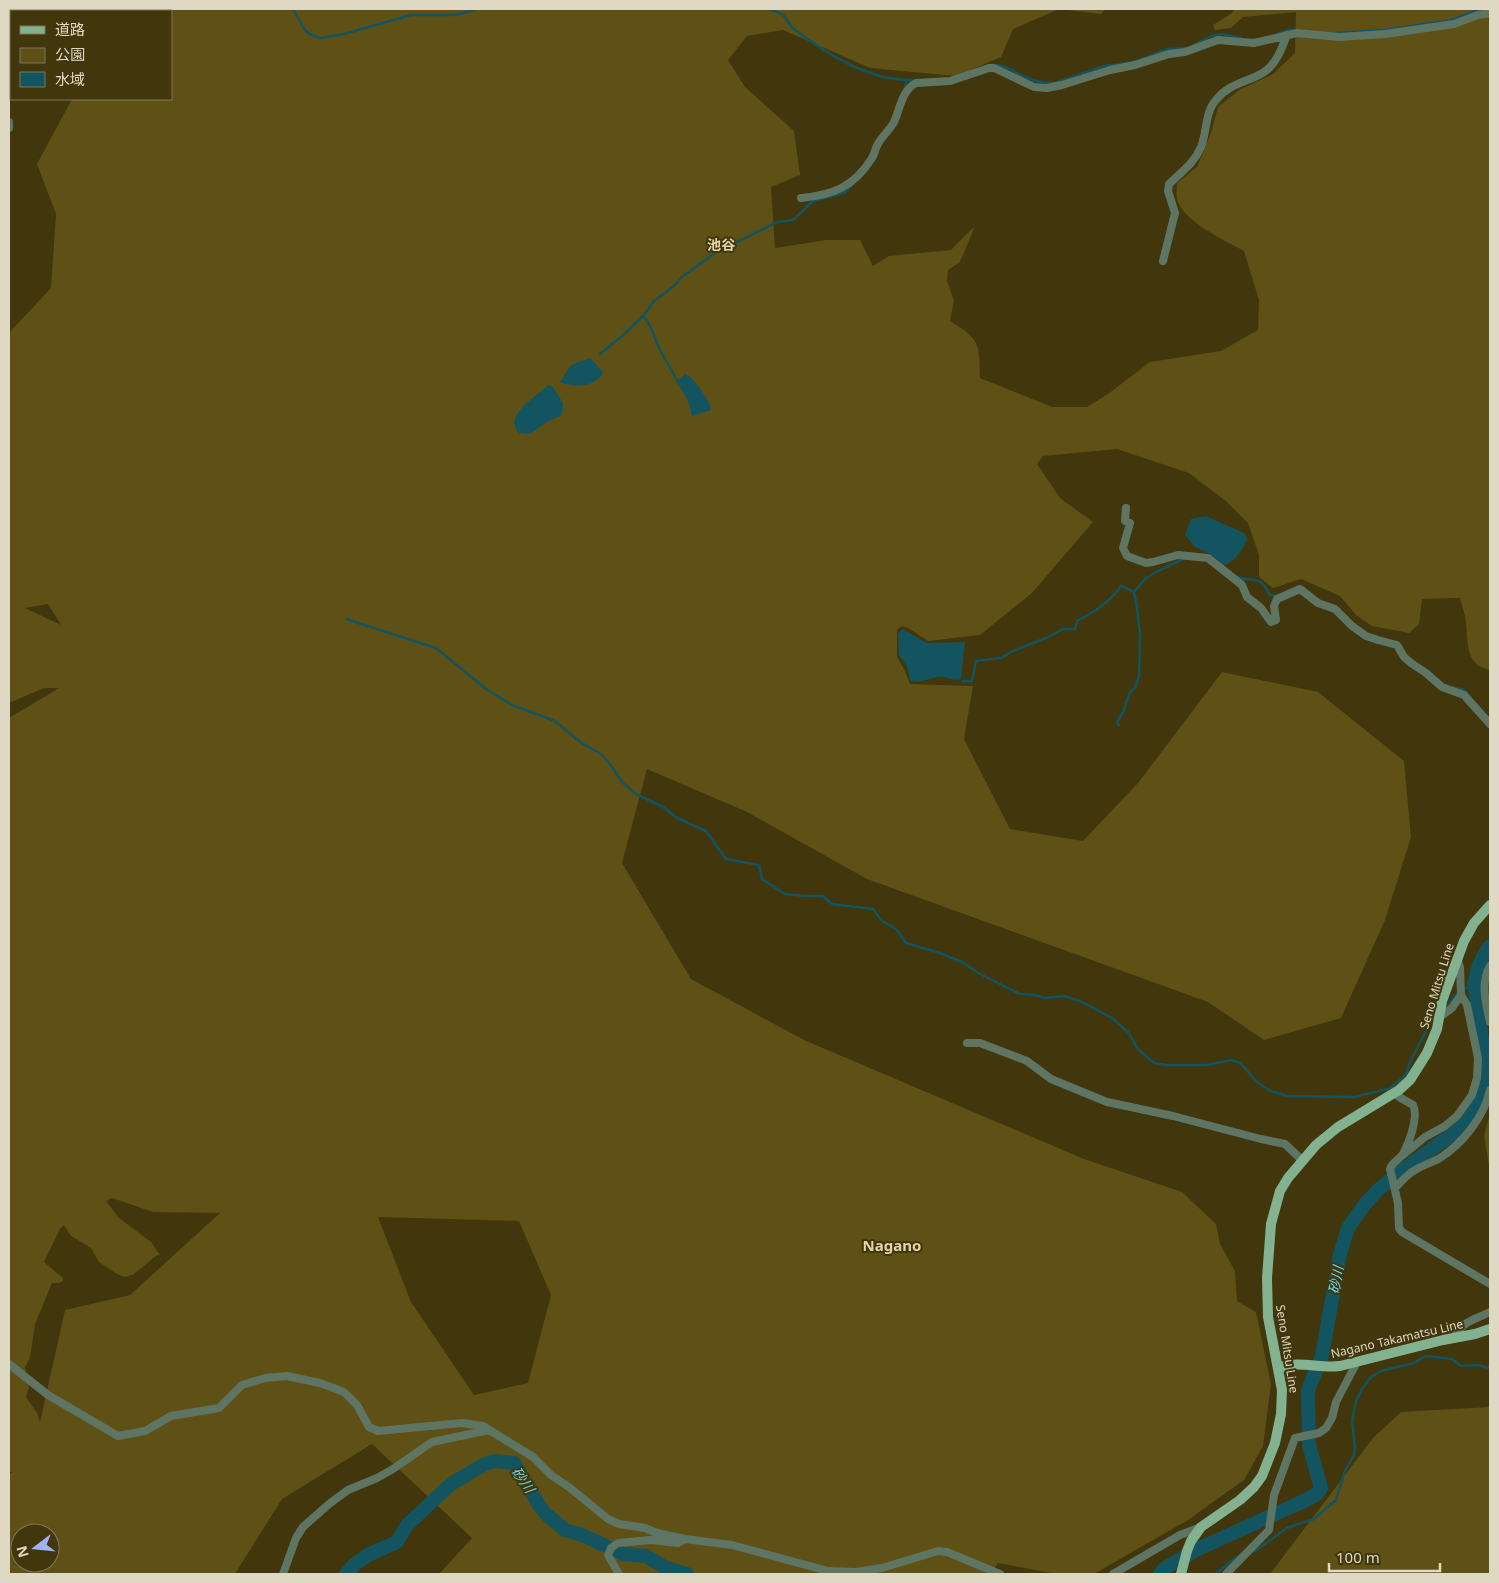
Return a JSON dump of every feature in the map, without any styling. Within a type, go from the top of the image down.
[{"type":"main road","name":"Seno Mitsu Line","points":[[1182,1571],[1191,1541],[1201,1527],[1240,1500],[1254,1487],[1262,1476],[1275,1443],[1282,1414],[1282,1390],[1270,1328],[1267,1304],[1267,1278],[1271,1224],[1280,1191],[1302,1160],[1316,1145],[1338,1127],[1395,1092],[1410,1080],[1428,1053],[1437,1029],[1442,1001],[1464,940],[1474,923],[1489,908]]},
{"type":"main road","name":"Nagano Takamatsu Line","points":[[1279,1368],[1293,1364],[1327,1368],[1490,1329]]},
{"type":"street","points":[[801,198],[836,192],[864,169],[873,157],[877,144],[891,127],[905,93],[916,83],[950,81],[994,68],[1034,87],[1047,88],[1170,54],[1185,52],[1213,40],[1254,43],[1297,33],[1339,37],[1385,34],[1454,24],[1478,15],[1490,13]]},
{"type":"street","points":[[1163,261],[1175,213],[1168,188],[1174,179],[1187,169],[1197,155],[1214,102],[1230,87],[1264,73],[1281,50],[1286,35]]},
{"type":"street","points":[[9,122],[9,128]]},
{"type":"street","points":[[1126,508],[1125,521],[1130,523],[1123,548],[1127,556],[1146,563],[1178,555],[1208,558],[1242,585],[1247,597],[1260,608],[1271,622],[1276,620],[1274,606],[1276,600],[1300,589],[1318,603],[1335,609],[1352,626],[1366,636],[1397,645],[1404,657],[1442,687],[1464,695],[1490,724]]},
{"type":"street","points":[[1457,958],[1460,967],[1461,995],[1467,1005],[1479,1067],[1472,1095],[1457,1116],[1425,1137],[1391,1165],[1390,1169],[1398,1203],[1399,1228],[1490,1284]]},
{"type":"street","points":[[1490,966],[1484,990],[1490,1022]]},
{"type":"street","points":[[1440,1017],[1452,1008],[1461,995]]},
{"type":"street","points":[[967,1043],[980,1043],[1027,1061],[1051,1079],[1107,1102],[1286,1144],[1302,1160]]},
{"type":"street","points":[[1395,1188],[1412,1171],[1440,1158],[1458,1143],[1475,1124],[1488,1102],[1490,1090]]},
{"type":"street","points":[[1395,1092],[1413,1106],[1416,1115],[1402,1156]]},
{"type":"street","points":[[1454,1338],[1463,1324],[1490,1312]]},
{"type":"street","points":[[1226,1574],[1267,1533],[1270,1526],[1276,1488],[1295,1438],[1323,1431],[1330,1424],[1336,1402],[1356,1362]]},
{"type":"street","points":[[9,1364],[48,1395],[118,1436],[145,1431],[171,1416],[218,1408],[242,1385],[264,1378],[287,1376],[320,1383],[344,1392],[357,1405],[368,1427],[378,1431],[462,1423],[483,1426],[533,1457],[551,1476],[569,1487],[608,1519],[619,1524],[645,1528],[685,1539],[732,1545],[828,1571],[856,1572],[882,1568],[938,1551],[947,1552],[989,1572],[1000,1574]]},
{"type":"street","points":[[282,1574],[296,1538],[303,1527],[335,1499],[348,1490],[393,1470],[432,1442],[489,1430]]},
{"type":"street","points":[[1113,1574],[1180,1535],[1201,1527]]},
{"type":"street","points":[[619,1574],[608,1555],[610,1550],[618,1543],[640,1540],[678,1543],[685,1539]]},
{"type":"green space","points":[[132,9],[1059,9],[1013,29],[1001,57],[956,76],[870,68],[783,30],[747,36],[728,60],[745,87],[794,131],[800,175],[771,187],[775,248],[826,240],[860,240],[873,266],[889,256],[951,250],[975,226],[960,262],[948,270],[947,281],[954,301],[950,321],[973,338],[978,350],[980,378],[1052,407],[1087,407],[1108,394],[1150,362],[1221,351],[1258,330],[1259,300],[1244,251],[1206,230],[1187,215],[1177,199],[1177,183],[1197,167],[1211,133],[1218,107],[1239,90],[1273,74],[1295,53],[1296,12],[1243,17],[1231,28],[1215,30],[1213,25],[1232,13],[1234,9],[1490,9],[1490,670],[1476,663],[1469,652],[1466,619],[1460,598],[1422,599],[1419,624],[1409,633],[1372,626],[1356,615],[1340,596],[1301,579],[1273,588],[1259,577],[1259,555],[1248,523],[1227,502],[1189,473],[1117,449],[1043,456],[1037,464],[1060,498],[1093,522],[1032,593],[980,635],[928,641],[908,628],[902,626],[897,630],[897,657],[910,684],[973,686],[964,739],[1010,829],[1083,841],[1138,783],[1222,672],[1318,692],[1404,761],[1411,837],[1385,920],[1341,1018],[1264,1040],[1208,1002],[867,879],[747,812],[647,769],[622,863],[691,979],[804,1040],[1084,1159],[1182,1192],[1216,1224],[1220,1244],[1235,1271],[1237,1301],[1256,1312],[1271,1384],[1263,1446],[1244,1480],[1188,1520],[1094,1574],[1056,1574],[998,1563],[990,1574],[439,1574],[472,1538],[372,1444],[282,1499],[235,1574],[9,1574],[9,1474],[13,1472],[9,1472],[9,718],[59,688],[44,688],[9,703],[9,333],[51,288],[56,214],[37,164],[71,100],[172,100],[172,10],[130,10]],"holes":[[[48,604],[61,625],[25,608]],[[112,1198],[153,1212],[220,1213],[130,1295],[65,1310],[40,1422],[37,1413],[26,1397],[29,1387],[25,1367],[30,1358],[35,1324],[52,1283],[63,1281],[63,1278],[44,1262],[60,1229],[64,1225],[71,1236],[91,1248],[99,1262],[125,1277],[134,1274],[156,1256],[160,1255],[151,1242],[119,1218],[106,1201]],[[378,1217],[519,1221],[551,1295],[528,1383],[474,1395],[411,1302]]]},
{"type":"green space","points":[[1059,9],[1105,9],[1101,14]]},
{"type":"green space","points":[[1490,1114],[1490,1171],[1484,1136]]},
{"type":"green space","points":[[1490,1407],[1490,1574],[1270,1574],[1373,1438],[1401,1412]]},
{"type":"water","points":[[590,358],[602,371],[603,374],[599,379],[584,385],[560,382],[571,365]]},
{"type":"water","points":[[685,374],[701,390],[711,410],[692,416],[686,398],[676,382]]},
{"type":"water","points":[[548,385],[553,387],[563,403],[562,415],[547,422],[530,434],[519,433],[515,426],[515,419],[518,413],[523,406]]},
{"type":"water","points":[[1206,516],[1244,533],[1247,538],[1244,546],[1228,564],[1224,565],[1210,554],[1195,547],[1185,535],[1191,519]]},
{"type":"water","points":[[902,629],[927,643],[965,642],[961,679],[955,680],[940,677],[920,681],[910,680],[907,666],[899,655],[898,634]]},
{"type":"waterway","points":[[293,9],[305,30],[321,38],[344,34],[411,15],[452,15],[476,9]]},
{"type":"waterway","points":[[769,9],[783,15],[793,28],[808,40],[837,58],[883,77],[916,80]]},
{"type":"waterway","points":[[1335,33],[1385,30],[1452,20],[1481,9]]},
{"type":"waterway","points":[[1278,34],[1288,30],[1295,30]]},
{"type":"waterway","points":[[1192,46],[1211,36],[1222,34],[1241,38]]},
{"type":"waterway","points":[[992,65],[1007,68],[1033,80],[1055,83],[1104,66],[1134,62],[1168,49],[1185,48]]},
{"type":"waterway","points":[[904,90],[907,80]]},
{"type":"waterway","points":[[600,354],[643,316],[654,301],[674,286],[682,277],[715,253],[777,222],[793,220],[813,201],[844,193],[852,185]]},
{"type":"waterway","points":[[643,316],[678,382]]},
{"type":"waterway","points":[[962,681],[972,681],[976,661],[1001,658],[1063,629],[1075,629],[1077,621],[1101,606],[1121,586],[1134,592],[1146,578],[1185,558]]},
{"type":"waterway","points":[[1237,577],[1259,581],[1270,595],[1278,596]]},
{"type":"waterway","points":[[1119,726],[1117,722],[1123,712],[1130,692],[1135,688],[1139,676],[1140,634],[1134,593]]},
{"type":"waterway","points":[[346,619],[436,648],[486,689],[512,705],[555,721],[580,742],[601,754],[622,782],[636,794],[663,807],[677,818],[706,831],[726,859],[759,865],[762,879],[785,894],[823,896],[832,904],[873,909],[881,920],[897,930],[906,943],[962,962],[980,974],[1020,994],[1045,998],[1064,996],[1080,1001],[1112,1018],[1128,1032],[1138,1049],[1154,1063],[1167,1065],[1207,1065],[1231,1060],[1240,1063],[1258,1083],[1271,1091],[1287,1096],[1354,1097],[1388,1089],[1398,1082],[1406,1074],[1411,1060],[1433,1018]]},
{"type":"waterway","points":[[1451,687],[1462,689],[1467,693]]},
{"type":"waterway","name":"砂川","points":[[1160,1574],[1165,1568],[1198,1549],[1304,1501],[1317,1494],[1321,1488],[1309,1445],[1308,1390],[1322,1356],[1340,1254],[1348,1228],[1365,1204],[1378,1190],[1454,1133],[1473,1111],[1482,1091],[1486,1067],[1474,983],[1479,965],[1490,946]]},
{"type":"waterway","points":[[1463,990],[1474,983]]},
{"type":"waterway","points":[[1447,1008],[1458,993]]},
{"type":"waterway","points":[[1251,1552],[1287,1528],[1314,1519],[1336,1500],[1345,1471],[1354,1455],[1352,1421],[1356,1401],[1371,1377],[1381,1371],[1414,1363],[1426,1356],[1452,1359],[1461,1366],[1478,1365],[1488,1368],[1490,1366]]},
{"type":"waterway","name":"砂川","points":[[346,1574],[355,1564],[368,1555],[397,1542],[407,1525],[451,1484],[485,1464],[495,1461],[514,1463],[540,1507],[565,1530],[582,1535],[623,1554],[646,1556],[666,1568],[687,1574]]},
{"type":"waterway","points":[[1215,1574],[1241,1555]]},
{"type":"district","name":"池谷","points":[[721,245]]},
{"type":"district","name":"Nagano","points":[[892,1246]]}]
